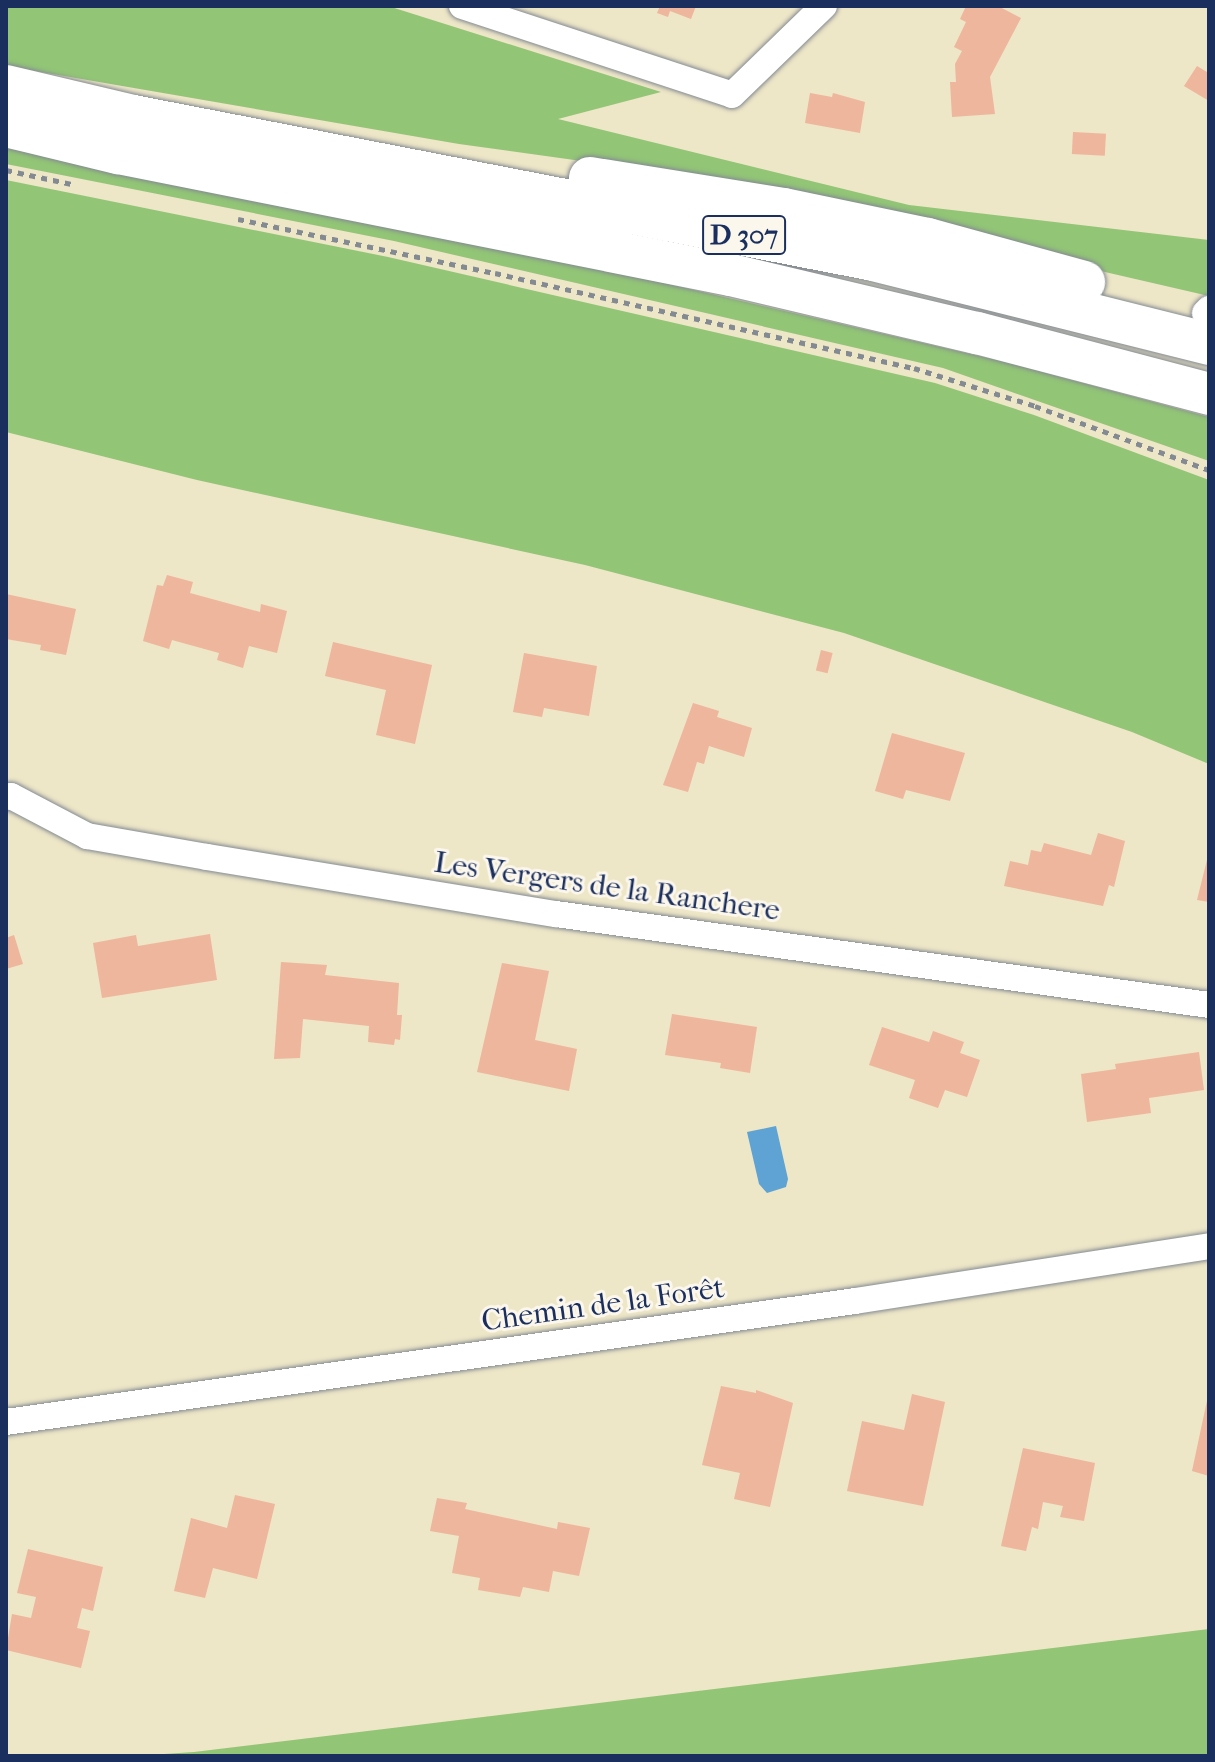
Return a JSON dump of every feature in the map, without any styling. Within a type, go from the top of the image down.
[{"type":"main road","name":"D 307","points":[[6,86],[133,116],[275,162],[585,226],[713,245],[968,299],[1209,366]]},
{"type":"main road","name":"D 307","points":[[6,126],[118,153],[275,162],[869,259],[1208,320]]},
{"type":"main road","points":[[275,162],[977,333],[1209,394]]},
{"type":"street","points":[[462,6],[732,95],[824,6]]},
{"type":"street","name":"Les Vergers de la Ranchere","points":[[6,797],[11,796],[87,836],[207,857],[556,914],[1209,1005]]},
{"type":"street","name":"Chemin de la Forêt","points":[[6,1422],[855,1301],[1209,1246]]},
{"type":"path","points":[[6,170],[80,186]]},
{"type":"path","points":[[229,217],[481,269],[904,365],[1035,406],[1209,470]]},
{"type":"green space","points":[[6,6],[388,6],[661,92],[558,119],[909,205],[1209,240],[1209,296],[689,176],[459,144],[6,66]]},
{"type":"green space","points":[[6,148],[539,254],[1005,362],[1209,417],[1209,461],[943,368],[394,241],[6,164]]},
{"type":"green space","points":[[6,180],[388,257],[935,383],[1034,415],[1209,480],[1209,764],[1132,732],[844,633],[585,565],[197,480],[6,432]]},
{"type":"green space","points":[[1209,1629],[1209,1756],[135,1756],[194,1752]]},
{"type":"water","points":[[776,1126],[788,1179],[786,1187],[767,1193],[759,1184],[747,1132]]},
{"type":"building","points":[[660,6],[696,6],[691,19],[670,11],[668,17],[657,13]]},
{"type":"building","points":[[966,6],[998,6],[1021,18],[990,77],[995,114],[952,117],[950,82],[956,82],[955,64],[962,51],[954,47],[966,22],[960,19]]},
{"type":"building","points":[[1197,66],[1207,72],[1209,68],[1209,101],[1184,86]]},
{"type":"building","points":[[810,93],[832,97],[833,93],[865,102],[860,133],[805,123]]},
{"type":"building","points":[[1073,132],[1106,134],[1105,156],[1072,154]]},
{"type":"building","points":[[167,575],[193,582],[190,593],[260,612],[261,604],[287,611],[277,653],[249,646],[243,668],[217,660],[219,653],[172,640],[169,649],[143,641],[157,585],[163,586]]},
{"type":"building","points":[[6,594],[76,609],[66,655],[40,650],[41,645],[6,639]]},
{"type":"building","points":[[333,642],[432,665],[415,744],[376,735],[386,690],[325,676]]},
{"type":"building","points":[[821,650],[833,653],[828,673],[816,670]]},
{"type":"building","points":[[524,653],[597,666],[589,716],[544,708],[542,717],[513,712]]},
{"type":"building","points":[[693,703],[719,711],[717,717],[752,728],[744,757],[709,746],[704,764],[697,762],[688,792],[663,785]]},
{"type":"building","points":[[892,733],[965,753],[950,801],[906,790],[903,799],[875,791]]},
{"type":"building","points":[[1098,833],[1125,841],[1114,887],[1109,885],[1103,906],[1004,886],[1010,861],[1028,865],[1031,850],[1041,852],[1044,843],[1091,855]]},
{"type":"building","points":[[1209,860],[1209,902],[1197,900]]},
{"type":"building","points":[[210,934],[217,980],[102,998],[93,943],[136,935],[138,946]]},
{"type":"building","points":[[14,935],[23,964],[6,969],[6,938]]},
{"type":"building","points":[[281,962],[327,965],[325,975],[399,983],[397,1015],[402,1015],[400,1040],[395,1039],[394,1045],[368,1042],[369,1026],[303,1019],[300,1058],[274,1059]]},
{"type":"building","points":[[502,963],[549,971],[535,1040],[577,1049],[569,1091],[477,1072]]},
{"type":"building","points":[[672,1014],[757,1027],[750,1073],[720,1068],[721,1063],[665,1055]]},
{"type":"building","points":[[882,1027],[929,1042],[933,1031],[964,1042],[960,1053],[980,1060],[967,1097],[945,1090],[938,1108],[909,1098],[915,1080],[869,1065]]},
{"type":"building","points":[[1199,1052],[1204,1090],[1149,1098],[1151,1113],[1087,1122],[1081,1074],[1116,1069],[1115,1064]]},
{"type":"building","points":[[721,1386],[756,1393],[756,1390],[793,1403],[770,1507],[734,1499],[740,1473],[702,1465]]},
{"type":"building","points":[[912,1394],[945,1402],[923,1506],[847,1491],[862,1421],[904,1430]]},
{"type":"building","points":[[1209,1396],[1209,1476],[1192,1471]]},
{"type":"building","points":[[1023,1448],[1095,1463],[1084,1521],[1060,1517],[1063,1506],[1043,1502],[1038,1529],[1032,1527],[1026,1551],[1001,1546]]},
{"type":"building","points":[[235,1495],[275,1504],[257,1579],[213,1568],[205,1598],[174,1591],[191,1518],[227,1528]]},
{"type":"building","points":[[437,1498],[467,1503],[465,1509],[557,1529],[558,1522],[590,1528],[579,1576],[553,1571],[549,1592],[523,1587],[520,1597],[478,1590],[480,1578],[452,1573],[459,1536],[430,1531]]},
{"type":"building","points":[[28,1549],[103,1567],[93,1611],[82,1608],[77,1628],[90,1631],[81,1668],[6,1650],[12,1614],[31,1618],[36,1597],[17,1593]]}]
